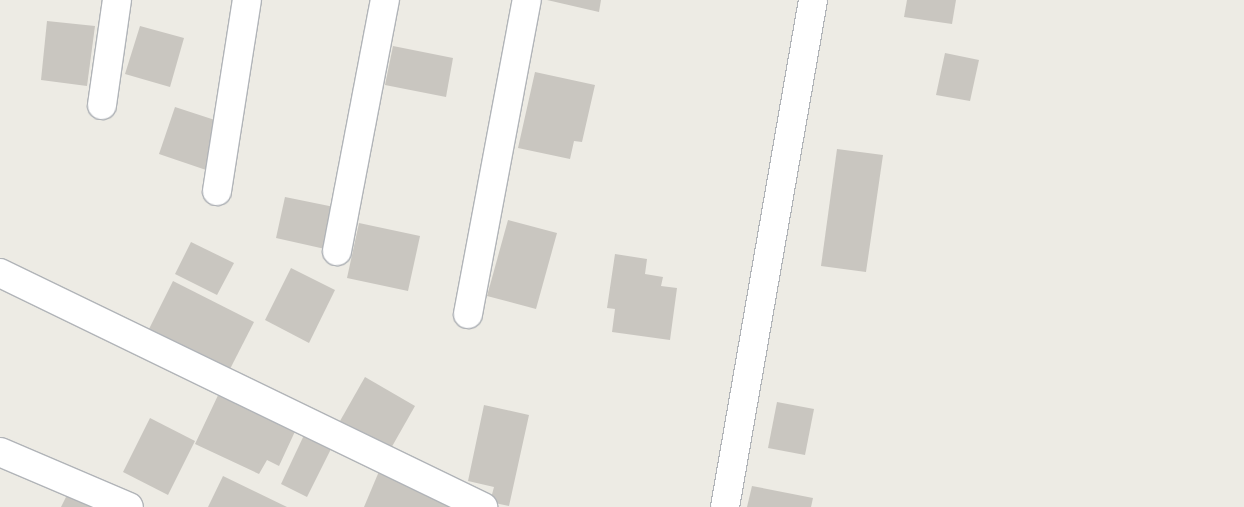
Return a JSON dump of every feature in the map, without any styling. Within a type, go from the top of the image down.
[{"type":"street","points":[[102,105],[117,0]]},
{"type":"street","points":[[217,190],[247,0]]},
{"type":"street","points":[[337,251],[385,0]]},
{"type":"street","points":[[468,314],[527,0]]},
{"type":"street","points":[[725,507],[813,0]]},
{"type":"street","points":[[0,273],[483,507]]},
{"type":"street","points":[[0,452],[129,507]]},
{"type":"building","points":[[547,0],[601,0],[599,12]]},
{"type":"building","points":[[907,0],[956,0],[952,24],[904,17]]},
{"type":"building","points":[[47,21],[95,26],[87,86],[41,80]]},
{"type":"building","points":[[140,26],[184,38],[170,87],[125,74]]},
{"type":"building","points":[[393,46],[453,58],[446,97],[385,85]]},
{"type":"building","points":[[945,53],[979,60],[970,101],[936,95]]},
{"type":"building","points":[[535,72],[595,85],[582,142],[574,141],[570,159],[518,148]]},
{"type":"building","points":[[175,107],[224,123],[209,171],[159,154]]},
{"type":"building","points":[[837,149],[883,155],[866,272],[821,266]]},
{"type":"building","points":[[285,197],[344,209],[334,251],[276,238]]},
{"type":"building","points":[[508,220],[557,233],[536,309],[487,296]]},
{"type":"building","points":[[359,223],[420,236],[408,291],[347,278]]},
{"type":"building","points":[[191,242],[234,263],[217,295],[175,274]]},
{"type":"building","points":[[615,254],[647,259],[645,274],[663,277],[661,286],[677,288],[670,340],[612,332],[615,309],[607,308]]},
{"type":"building","points":[[291,268],[335,290],[309,343],[265,320]]},
{"type":"building","points":[[173,281],[254,322],[229,371],[148,331]]},
{"type":"building","points":[[365,377],[415,406],[390,450],[340,421]]},
{"type":"building","points":[[221,389],[298,425],[279,466],[267,460],[259,474],[195,444]]},
{"type":"building","points":[[777,402],[814,409],[805,455],[768,448]]},
{"type":"building","points":[[484,405],[529,415],[509,506],[490,502],[494,487],[468,481]]},
{"type":"building","points":[[150,418],[195,441],[168,495],[123,472]]},
{"type":"building","points":[[305,433],[332,447],[307,497],[281,484]]},
{"type":"building","points":[[380,469],[451,498],[448,507],[364,507]]},
{"type":"building","points":[[223,476],[287,507],[208,507]]},
{"type":"building","points":[[752,486],[813,498],[811,507],[747,507]]},
{"type":"building","points":[[69,491],[96,507],[61,507]]}]
